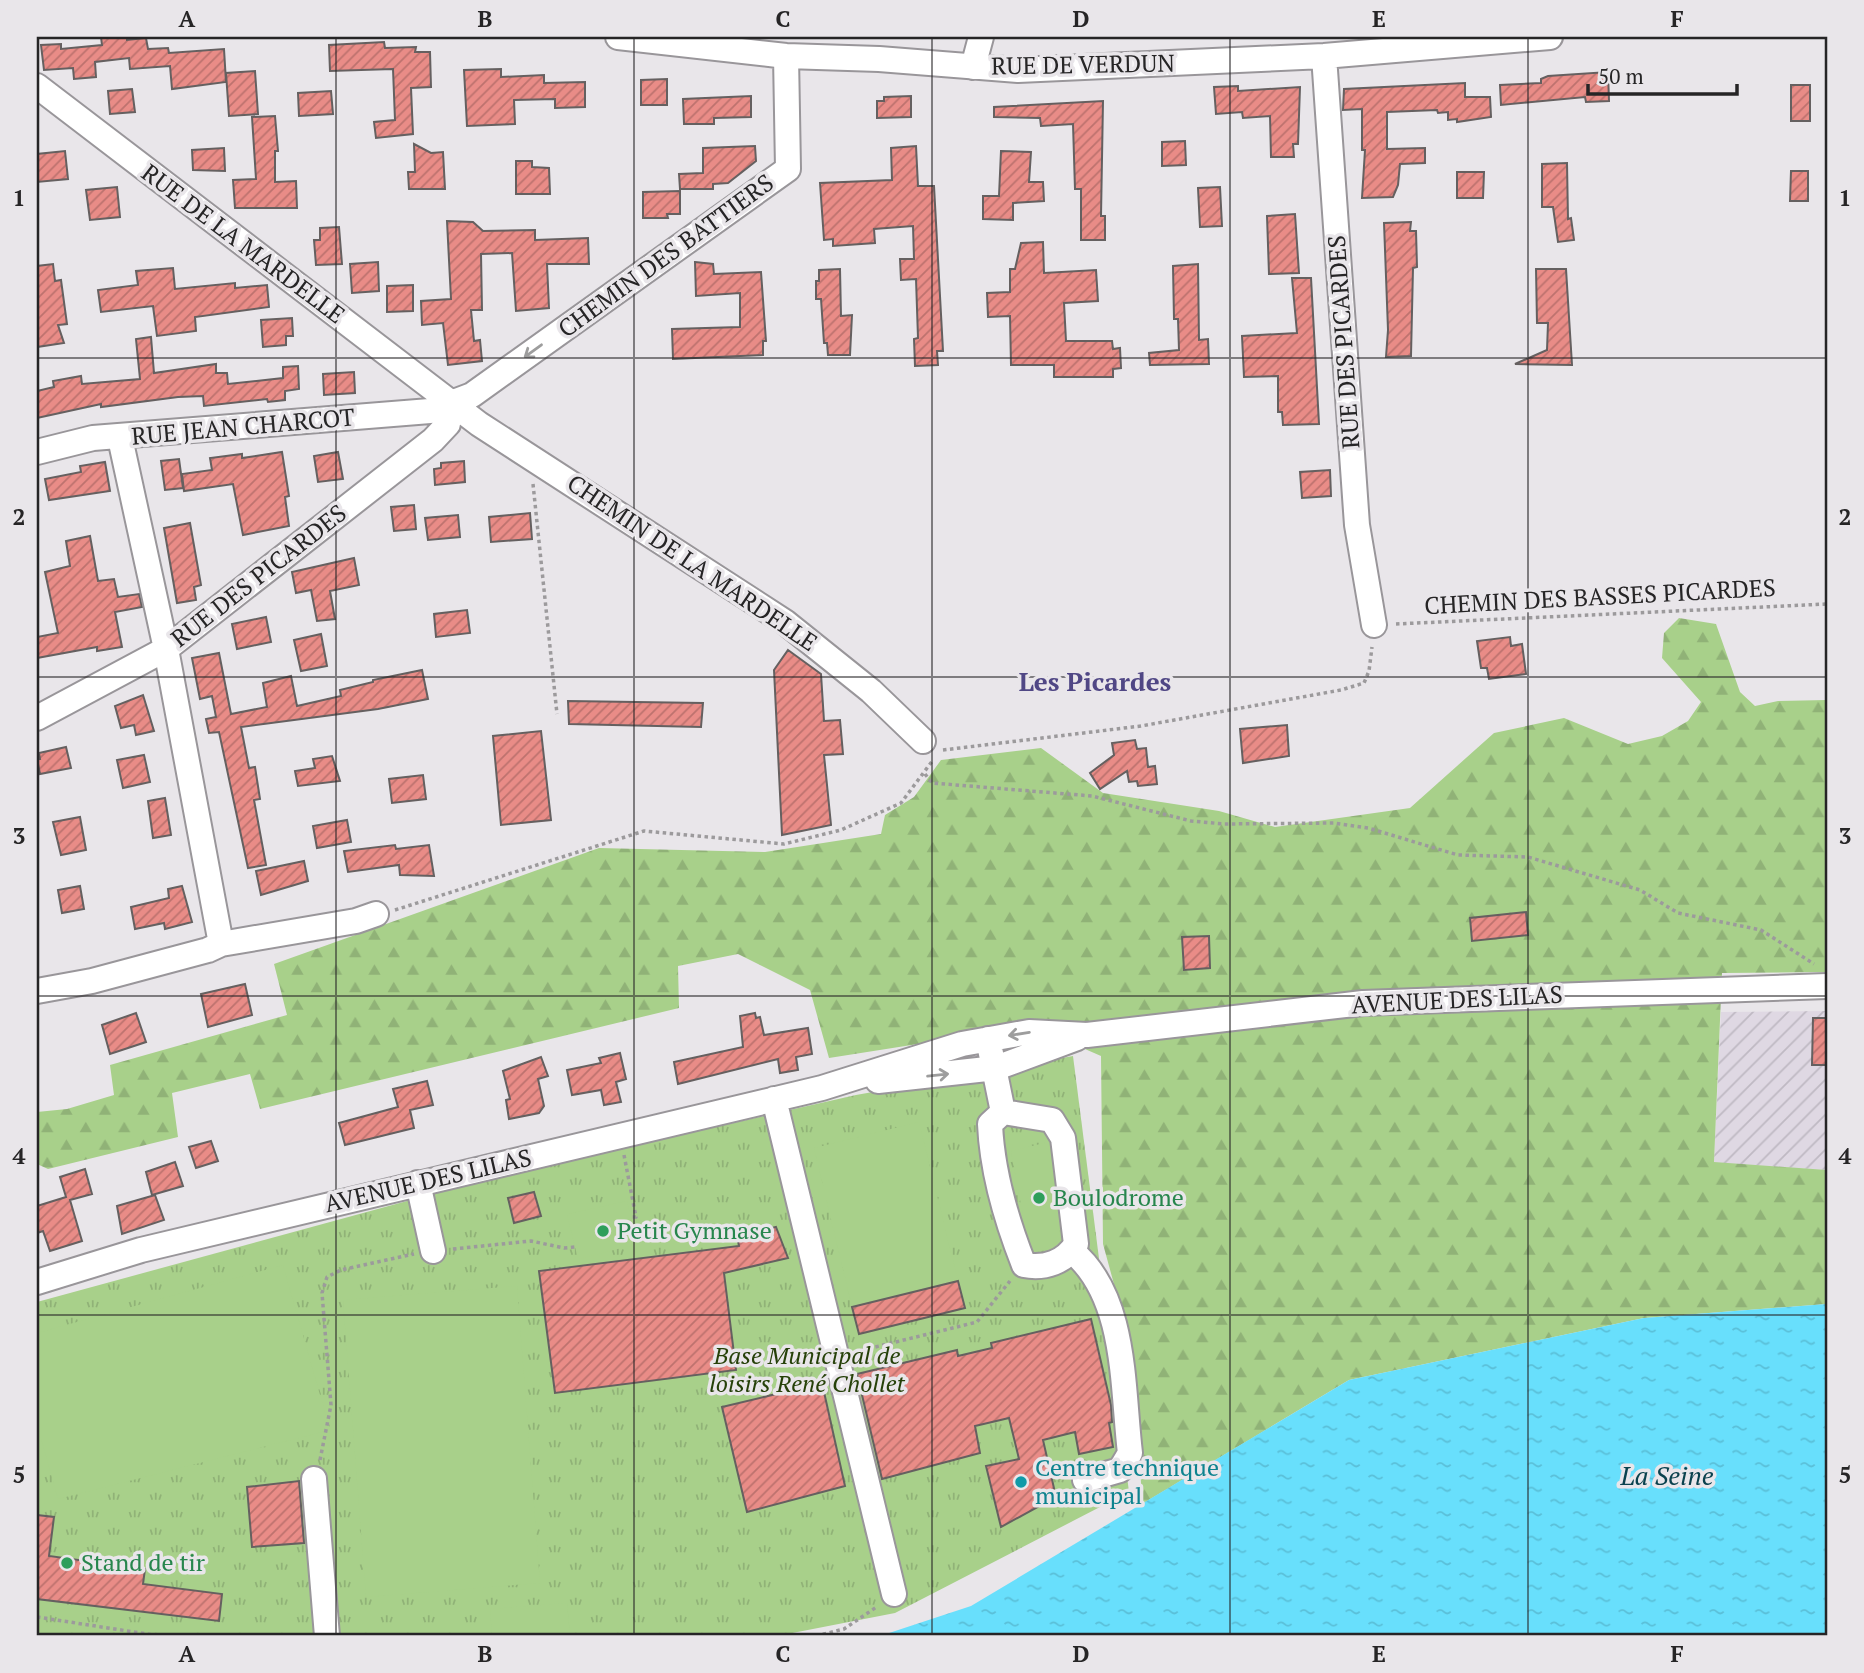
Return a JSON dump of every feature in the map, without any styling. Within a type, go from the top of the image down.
[{"type":"street","name":"RUE DE VERDUN","points":[[618,37],[786,57],[1018,70],[1324,56],[1550,37]]},
{"type":"street","points":[[973,66],[981,37]]},
{"type":"street","name":"RUE DES PICARDES","points":[[1324,56],[1357,525],[1374,625]]},
{"type":"street","name":"CHEMIN DES BATTIERS","points":[[449,402],[472,395],[788,169],[786,57]]},
{"type":"street","name":"RUE DE LA MARDELLE","points":[[37,86],[449,402]]},
{"type":"street","name":"RUE DES PICARDES","points":[[37,718],[166,649],[433,440],[448,424],[449,402]]},
{"type":"street","name":"RUE JEAN CHARCOT","points":[[37,452],[93,438],[120,438],[430,411],[449,402]]},
{"type":"street","name":"CHEMIN DE LA MARDELLE","points":[[449,402],[785,622],[871,691],[929,749]]},
{"type":"street","points":[[120,438],[166,649],[221,944]]},
{"type":"street","points":[[37,991],[92,981],[208,950],[221,944],[343,923],[376,914]]},
{"type":"street","name":"AVENUE DES LILAS","points":[[37,1282],[141,1250],[822,1088],[978,1041],[1029,1032],[1087,1035],[1363,1003],[1822,976]]},
{"type":"street","name":"AVENUE DES LILAS","points":[[822,1088],[986,1069],[1087,1035]]},
{"type":"street","points":[[978,1041],[1003,1112]]},
{"type":"street","points":[[774,1099],[894,1594]]},
{"type":"street","points":[[1003,1112],[1052,1120],[1063,1138],[1076,1244],[1068,1257],[1037,1268],[1024,1265],[991,1145],[990,1124],[1003,1112]]},
{"type":"street","points":[[418,1183],[433,1251]]},
{"type":"street","points":[[1072,1251],[1098,1278],[1114,1324],[1130,1453],[1120,1470],[1085,1480]]},
{"type":"street","points":[[314,1479],[327,1636]]},
{"type":"path","points":[[530,457],[557,714]]},
{"type":"path","name":"CHEMIN DES BASSES PICARDES","points":[[1374,625],[1827,604]]},
{"type":"path","points":[[376,914],[644,831],[784,844],[841,830],[901,803],[925,774],[929,749],[1142,726],[1353,687],[1364,683],[1369,671],[1374,625]]},
{"type":"path","points":[[925,774],[932,783],[1092,796],[1191,821],[1224,824],[1334,823],[1368,828],[1458,855],[1528,858],[1640,890],[1678,913],[1761,930],[1822,976]]},
{"type":"path","points":[[621,1135],[636,1217],[631,1217]]},
{"type":"path","points":[[314,1479],[319,1472],[331,1405],[323,1293],[327,1277],[341,1270],[401,1255],[433,1251],[531,1241],[564,1248],[575,1247]]},
{"type":"path","points":[[836,1356],[977,1322],[1024,1265]]},
{"type":"path","points":[[816,1636],[844,1629],[894,1594]]},
{"type":"path","points":[[37,1618],[160,1636]]},
{"type":"shaded area","points":[[1827,1011],[1827,1170],[1714,1163],[1721,1012]]},
{"type":"green space","points":[[1679,618],[1716,624],[1740,692],[1755,706],[1778,701],[1827,700],[1827,972],[1722,973],[1714,1162],[1827,1170],[1827,1304],[1644,1318],[1349,1380],[1142,1504],[1135,1361],[1103,1244],[1101,1056],[1032,1026],[829,1058],[810,990],[738,954],[678,966],[679,1008],[260,1109],[250,1074],[172,1093],[178,1137],[48,1169],[37,1164],[37,1112],[67,1109],[114,1095],[110,1065],[287,1015],[274,964],[599,848],[765,852],[881,834],[885,815],[914,797],[941,760],[1041,748],[1103,793],[1219,811],[1275,827],[1410,808],[1494,733],[1564,718],[1628,744],[1662,736],[1688,721],[1701,702],[1662,658],[1664,633]]},
{"type":"green space","name":"Base Municipal de loisirs René Chollet","points":[[1073,1056],[1129,1492],[895,1613],[777,1636],[37,1636],[37,1302],[495,1177],[856,1095]]},
{"type":"green space","points":[[919,1122],[958,1281],[852,1307],[814,1148]]},
{"type":"green space","name":"Boulodrome","points":[[1053,1141],[1061,1246],[1030,1254],[1011,1151]]},
{"type":"green space","name":"Petit Gymnase","points":[[627,1201],[638,1244],[578,1259],[567,1214]]},
{"type":"green space","points":[[283,1265],[330,1430],[58,1499],[37,1424],[37,1333]]},
{"type":"green space","points":[[517,1286],[540,1583],[366,1597],[343,1300]]},
{"type":"green space","points":[[567,1603],[570,1636],[492,1636],[490,1609]]},
{"type":"water","name":"La Seine","points":[[1827,1304],[1827,1636],[880,1636],[971,1606],[1349,1380],[1644,1318]]},
{"type":"building","points":[[101,37],[127,37],[127,40],[146,38],[148,49],[168,48],[169,53],[224,49],[226,82],[172,89],[170,66],[130,69],[129,58],[95,62],[96,77],[74,79],[73,68],[44,70],[41,45],[61,44],[61,49],[102,45]]},
{"type":"building","points":[[384,42],[385,48],[416,47],[415,52],[430,52],[431,87],[411,88],[413,134],[376,138],[374,122],[395,120],[393,69],[330,71],[329,45]]},
{"type":"building","points":[[501,69],[501,77],[544,75],[544,83],[585,82],[585,107],[555,108],[555,99],[514,100],[515,124],[467,126],[464,70]]},
{"type":"building","points":[[255,71],[258,114],[229,116],[226,73]]},
{"type":"building","points":[[1608,72],[1609,101],[1586,102],[1585,97],[1501,105],[1500,85],[1541,83],[1541,79],[1548,76]]},
{"type":"building","points":[[667,79],[667,105],[641,105],[641,80]]},
{"type":"building","points":[[1465,83],[1465,97],[1490,97],[1491,117],[1457,122],[1457,119],[1448,120],[1448,112],[1438,113],[1437,110],[1387,112],[1387,149],[1425,148],[1425,163],[1400,164],[1398,185],[1393,197],[1362,198],[1365,150],[1362,150],[1362,109],[1343,110],[1344,89]]},
{"type":"building","points":[[1791,85],[1810,85],[1810,121],[1791,121]]},
{"type":"building","points":[[1238,86],[1238,91],[1300,87],[1298,144],[1293,144],[1294,157],[1271,157],[1270,116],[1243,118],[1242,112],[1216,114],[1214,87]]},
{"type":"building","points":[[132,89],[135,112],[110,114],[108,91]]},
{"type":"building","points":[[331,91],[333,114],[299,116],[298,93]]},
{"type":"building","points":[[751,96],[751,117],[714,118],[714,124],[684,124],[683,99]]},
{"type":"building","points":[[911,96],[911,117],[877,118],[877,101],[884,101],[884,97]]},
{"type":"building","points":[[1103,101],[1101,216],[1105,216],[1105,240],[1081,240],[1081,189],[1075,189],[1073,124],[1041,126],[1040,118],[994,117],[994,107]]},
{"type":"building","points":[[275,116],[278,151],[275,151],[275,182],[296,181],[297,208],[235,208],[233,180],[256,179],[252,117]]},
{"type":"building","points":[[1185,141],[1186,165],[1162,166],[1162,142]]},
{"type":"building","points":[[414,144],[431,153],[443,152],[445,189],[409,189],[408,172],[415,172]]},
{"type":"building","points":[[755,146],[756,161],[728,183],[713,184],[713,189],[680,189],[679,174],[703,173],[703,148]]},
{"type":"building","points":[[916,146],[918,186],[934,186],[943,351],[937,351],[938,365],[915,366],[914,339],[918,338],[916,279],[901,280],[900,259],[914,259],[913,226],[874,229],[875,243],[833,246],[833,239],[824,240],[820,183],[892,180],[891,148]]},
{"type":"building","points":[[224,148],[225,171],[193,170],[192,150]]},
{"type":"building","points":[[65,151],[68,179],[37,182],[37,154]]},
{"type":"building","points":[[1001,151],[1031,152],[1029,182],[1043,182],[1044,201],[1013,203],[1013,220],[983,219],[983,196],[999,196]]},
{"type":"building","points":[[516,161],[532,161],[532,167],[549,168],[550,194],[516,194]]},
{"type":"building","points":[[1567,163],[1568,219],[1571,218],[1574,240],[1558,242],[1553,207],[1542,207],[1542,164]]},
{"type":"building","points":[[1791,171],[1808,171],[1808,201],[1790,201]]},
{"type":"building","points":[[1457,172],[1484,172],[1483,198],[1457,198]]},
{"type":"building","points":[[117,187],[120,217],[90,220],[86,190]]},
{"type":"building","points":[[1220,187],[1222,226],[1200,227],[1198,188]]},
{"type":"building","points":[[680,191],[680,214],[667,214],[668,218],[643,218],[643,192]]},
{"type":"building","points":[[1295,214],[1299,273],[1269,274],[1267,216]]},
{"type":"building","points":[[447,221],[473,222],[483,231],[535,230],[535,240],[588,238],[589,264],[547,264],[549,308],[516,311],[512,253],[481,254],[482,310],[471,310],[474,341],[480,340],[482,361],[448,365],[443,323],[422,325],[421,301],[451,299]]},
{"type":"building","points":[[1411,222],[1410,231],[1416,231],[1417,267],[1413,268],[1411,356],[1386,357],[1388,330],[1384,223]]},
{"type":"building","points":[[339,227],[342,264],[316,265],[314,240],[320,240],[320,228]]},
{"type":"building","points":[[1043,242],[1044,273],[1096,270],[1098,301],[1064,303],[1066,341],[1112,341],[1113,349],[1120,348],[1121,368],[1113,369],[1113,377],[1054,377],[1054,365],[1011,365],[1010,316],[988,317],[987,293],[1010,292],[1010,269],[1015,269],[1021,243]]},
{"type":"building","points":[[378,262],[379,291],[352,293],[350,264]]},
{"type":"building","points":[[695,262],[713,264],[714,274],[761,272],[766,341],[763,341],[763,355],[673,359],[672,329],[740,327],[740,293],[696,296]]},
{"type":"building","points":[[53,264],[55,281],[61,280],[67,324],[58,325],[64,343],[37,347],[37,266]]},
{"type":"building","points":[[1198,264],[1199,340],[1208,339],[1209,364],[1150,365],[1149,353],[1179,350],[1178,319],[1174,319],[1173,266]]},
{"type":"building","points":[[173,268],[175,289],[235,283],[235,288],[267,285],[269,307],[195,317],[196,331],[157,336],[153,306],[101,312],[98,290],[138,285],[136,271]]},
{"type":"building","points":[[840,269],[841,316],[852,315],[850,355],[828,355],[827,343],[824,343],[821,299],[816,299],[816,281],[819,281],[819,270]]},
{"type":"building","points":[[1536,269],[1566,269],[1572,365],[1515,364],[1547,350],[1548,323],[1537,323]]},
{"type":"building","points":[[1292,278],[1311,278],[1319,424],[1283,425],[1282,412],[1278,412],[1278,376],[1244,377],[1242,336],[1297,333]]},
{"type":"building","points":[[413,285],[413,311],[387,312],[387,286]]},
{"type":"building","points":[[292,318],[293,336],[286,336],[286,345],[263,347],[261,320]]},
{"type":"building","points":[[151,337],[154,373],[216,364],[216,373],[227,373],[228,384],[283,378],[283,367],[298,366],[299,389],[285,391],[285,400],[268,402],[267,399],[204,406],[203,396],[178,397],[101,407],[101,404],[37,418],[37,391],[54,387],[53,381],[81,376],[82,384],[140,379],[136,339]]},
{"type":"building","points":[[354,372],[355,393],[324,395],[323,374]]},
{"type":"building","points":[[282,452],[289,496],[285,497],[289,526],[243,535],[233,484],[184,491],[182,474],[212,470],[210,458],[242,454],[242,458]]},
{"type":"building","points":[[338,452],[343,479],[318,482],[314,456]]},
{"type":"building","points":[[179,459],[183,488],[165,490],[161,461]]},
{"type":"building","points":[[464,461],[465,482],[435,485],[434,469],[441,468],[441,463]]},
{"type":"building","points":[[105,462],[110,491],[49,500],[45,479],[81,472],[80,466]]},
{"type":"building","points":[[1330,470],[1331,496],[1302,498],[1300,472]]},
{"type":"building","points":[[414,505],[416,529],[394,531],[391,507]]},
{"type":"building","points":[[530,513],[532,539],[491,542],[489,517]]},
{"type":"building","points":[[458,515],[460,537],[428,540],[425,518]]},
{"type":"building","points":[[190,523],[201,585],[194,587],[196,600],[177,603],[164,528]]},
{"type":"building","points":[[90,536],[98,581],[114,579],[118,597],[139,594],[142,607],[115,612],[122,647],[97,651],[97,647],[37,658],[37,637],[58,633],[45,572],[70,566],[66,541]]},
{"type":"building","points":[[354,558],[359,585],[330,591],[335,619],[317,621],[311,590],[296,593],[292,572]]},
{"type":"building","points":[[467,610],[470,633],[436,637],[434,614]]},
{"type":"building","points":[[266,617],[271,642],[237,649],[232,624]]},
{"type":"building","points":[[321,634],[327,666],[301,671],[294,640]]},
{"type":"building","points":[[1510,637],[1511,646],[1522,644],[1526,674],[1489,679],[1487,668],[1481,668],[1477,641]]},
{"type":"building","points":[[788,650],[821,674],[824,721],[840,720],[843,754],[824,755],[831,825],[782,835],[774,670]]},
{"type":"building","points":[[219,653],[231,714],[267,707],[263,683],[291,676],[297,706],[341,696],[340,690],[373,680],[422,670],[428,699],[378,709],[241,727],[249,768],[255,767],[260,799],[254,800],[266,865],[248,868],[219,732],[209,733],[206,719],[216,717],[212,696],[200,699],[192,658]]},
{"type":"building","points":[[143,695],[154,731],[136,735],[134,725],[121,728],[115,706]]},
{"type":"building","points":[[568,701],[703,703],[701,727],[569,724]]},
{"type":"building","points":[[1287,725],[1289,756],[1243,763],[1240,729]]},
{"type":"building","points":[[541,731],[551,820],[501,825],[493,736]]},
{"type":"building","points":[[1135,740],[1137,749],[1146,748],[1148,767],[1155,766],[1157,784],[1138,786],[1137,781],[1129,782],[1127,771],[1100,789],[1090,773],[1114,755],[1112,743]]},
{"type":"building","points":[[66,747],[71,768],[40,774],[37,759],[40,759],[39,753]]},
{"type":"building","points":[[144,755],[150,782],[123,788],[117,760]]},
{"type":"building","points":[[332,756],[340,781],[298,786],[295,771],[315,768],[313,759]]},
{"type":"building","points":[[423,775],[426,799],[392,803],[389,779]]},
{"type":"building","points":[[165,798],[171,835],[153,838],[148,801]]},
{"type":"building","points":[[80,817],[86,850],[61,855],[53,822]]},
{"type":"building","points":[[347,820],[351,842],[317,848],[313,826]]},
{"type":"building","points":[[395,845],[396,849],[429,845],[434,876],[400,875],[399,865],[348,872],[344,851]]},
{"type":"building","points":[[304,861],[308,881],[261,895],[256,871]]},
{"type":"building","points":[[80,886],[84,909],[62,913],[58,890]]},
{"type":"building","points":[[182,886],[192,922],[165,929],[164,923],[135,929],[131,907],[169,898],[168,889]]},
{"type":"building","points":[[1526,912],[1528,935],[1472,941],[1470,918]]},
{"type":"building","points":[[1209,936],[1210,968],[1184,970],[1182,937]]},
{"type":"building","points":[[245,984],[252,1015],[208,1027],[201,994]]},
{"type":"building","points":[[136,1013],[146,1042],[110,1054],[102,1025]]},
{"type":"building","points":[[755,1013],[756,1018],[760,1017],[764,1035],[808,1028],[812,1054],[796,1057],[798,1070],[780,1073],[778,1059],[678,1084],[674,1062],[743,1047],[740,1016]]},
{"type":"building","points":[[1813,1018],[1827,1018],[1827,1065],[1812,1065]]},
{"type":"building","points":[[620,1053],[626,1079],[616,1082],[621,1102],[604,1105],[601,1090],[572,1095],[567,1070],[601,1063],[599,1058]]},
{"type":"building","points":[[541,1057],[548,1076],[538,1079],[544,1106],[539,1113],[509,1119],[506,1100],[510,1099],[503,1071]]},
{"type":"building","points":[[427,1081],[433,1105],[410,1110],[414,1128],[345,1145],[339,1123],[398,1107],[393,1089]]},
{"type":"building","points":[[211,1141],[218,1161],[196,1168],[189,1147]]},
{"type":"building","points":[[175,1162],[183,1186],[152,1195],[146,1172]]},
{"type":"building","points":[[85,1169],[92,1194],[70,1200],[82,1241],[50,1251],[43,1231],[37,1233],[37,1206],[66,1197],[60,1177]]},
{"type":"building","points":[[534,1192],[541,1216],[514,1223],[508,1198]]},
{"type":"building","points":[[155,1195],[164,1220],[122,1234],[117,1206]]},
{"type":"building","points":[[776,1227],[788,1258],[724,1273],[736,1370],[555,1393],[539,1271],[739,1246],[737,1236]]},
{"type":"building","points":[[958,1281],[965,1308],[859,1334],[852,1307]]},
{"type":"building","points":[[1091,1319],[1111,1405],[1112,1422],[1109,1423],[1113,1447],[1079,1454],[1075,1432],[1043,1440],[1056,1497],[1001,1527],[986,1466],[1019,1459],[1009,1418],[975,1426],[980,1453],[882,1479],[857,1374],[957,1350],[958,1356],[992,1348],[991,1343]]},
{"type":"building","points":[[822,1383],[845,1486],[747,1512],[722,1407]]},
{"type":"building","points":[[299,1481],[304,1543],[252,1547],[247,1487]]},
{"type":"building","name":"Stand de tir","points":[[37,1515],[54,1517],[49,1556],[145,1569],[143,1584],[222,1594],[219,1621],[37,1599]]},
{"type":"place","name":"Boulodrome","points":[[1039,1198]]},
{"type":"place","name":"Petit Gymnase","points":[[603,1231]]},
{"type":"place","name":"Centre technique municipal","points":[[1021,1482]]},
{"type":"place","name":"Stand de tir","points":[[67,1563]]},
{"type":"district","name":"Les Picardes","points":[[1095,682]]}]
